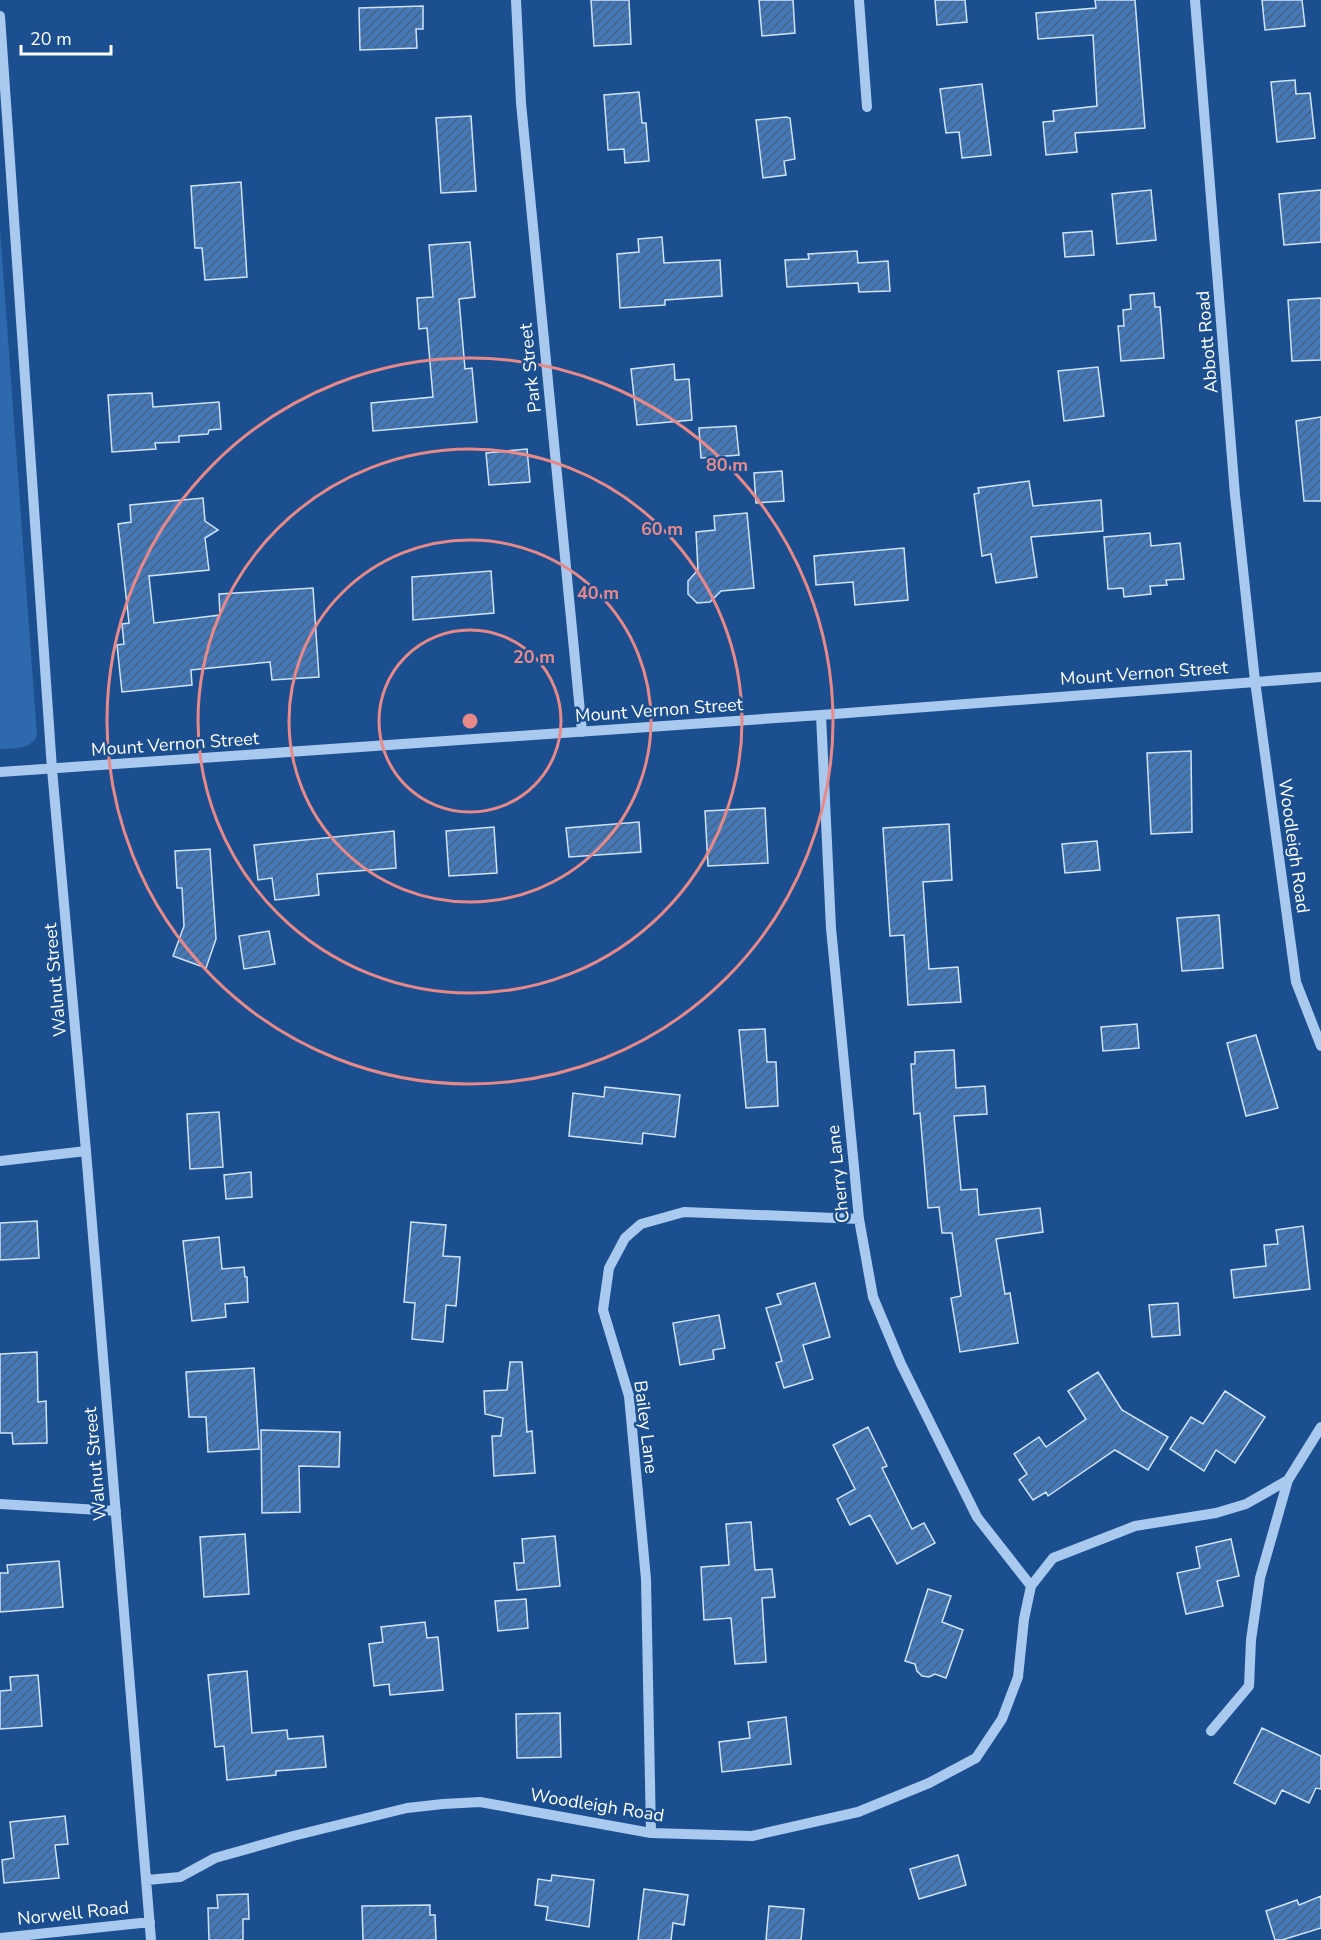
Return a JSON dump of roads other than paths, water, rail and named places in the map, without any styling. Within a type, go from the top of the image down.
[{"type":"street","name":"Park Street","points":[[516,0],[521,103],[582,732]]},
{"type":"street","points":[[859,0],[867,107]]},
{"type":"street","name":"Abbott Road","points":[[1195,0],[1235,495],[1254,681]]},
{"type":"street","name":"Walnut Street","points":[[0,16],[52,769],[87,1151],[151,1940]]},
{"type":"street","name":"Mount Vernon Street","points":[[0,772],[820,715],[1321,677]]},
{"type":"street","name":"Woodleigh Road","points":[[1254,681],[1296,982],[1321,1046]]},
{"type":"street","name":"Cherry Lane","points":[[820,715],[831,928],[859,1219],[873,1297],[901,1364],[977,1517],[1031,1586]]},
{"type":"street","points":[[0,1161],[87,1151]]},
{"type":"street","name":"Bailey Lane","points":[[651,1833],[646,1579],[629,1396],[603,1310],[609,1268],[625,1238],[641,1224],[684,1212],[859,1219]]},
{"type":"street","name":"Woodleigh Road","points":[[147,1880],[180,1877],[215,1858],[293,1836],[407,1808],[442,1804],[480,1802],[651,1833],[752,1836],[858,1812],[929,1783],[976,1758],[1002,1719],[1018,1677],[1024,1620],[1031,1586],[1053,1558],[1135,1526],[1216,1513],[1246,1504],[1288,1480],[1321,1427]]},
{"type":"street","points":[[1211,1731],[1249,1686],[1251,1640],[1260,1578],[1288,1480]]},
{"type":"street","points":[[0,1504],[116,1511]]},
{"type":"street","name":"Norwell Road","points":[[0,1938],[150,1922]]}]
